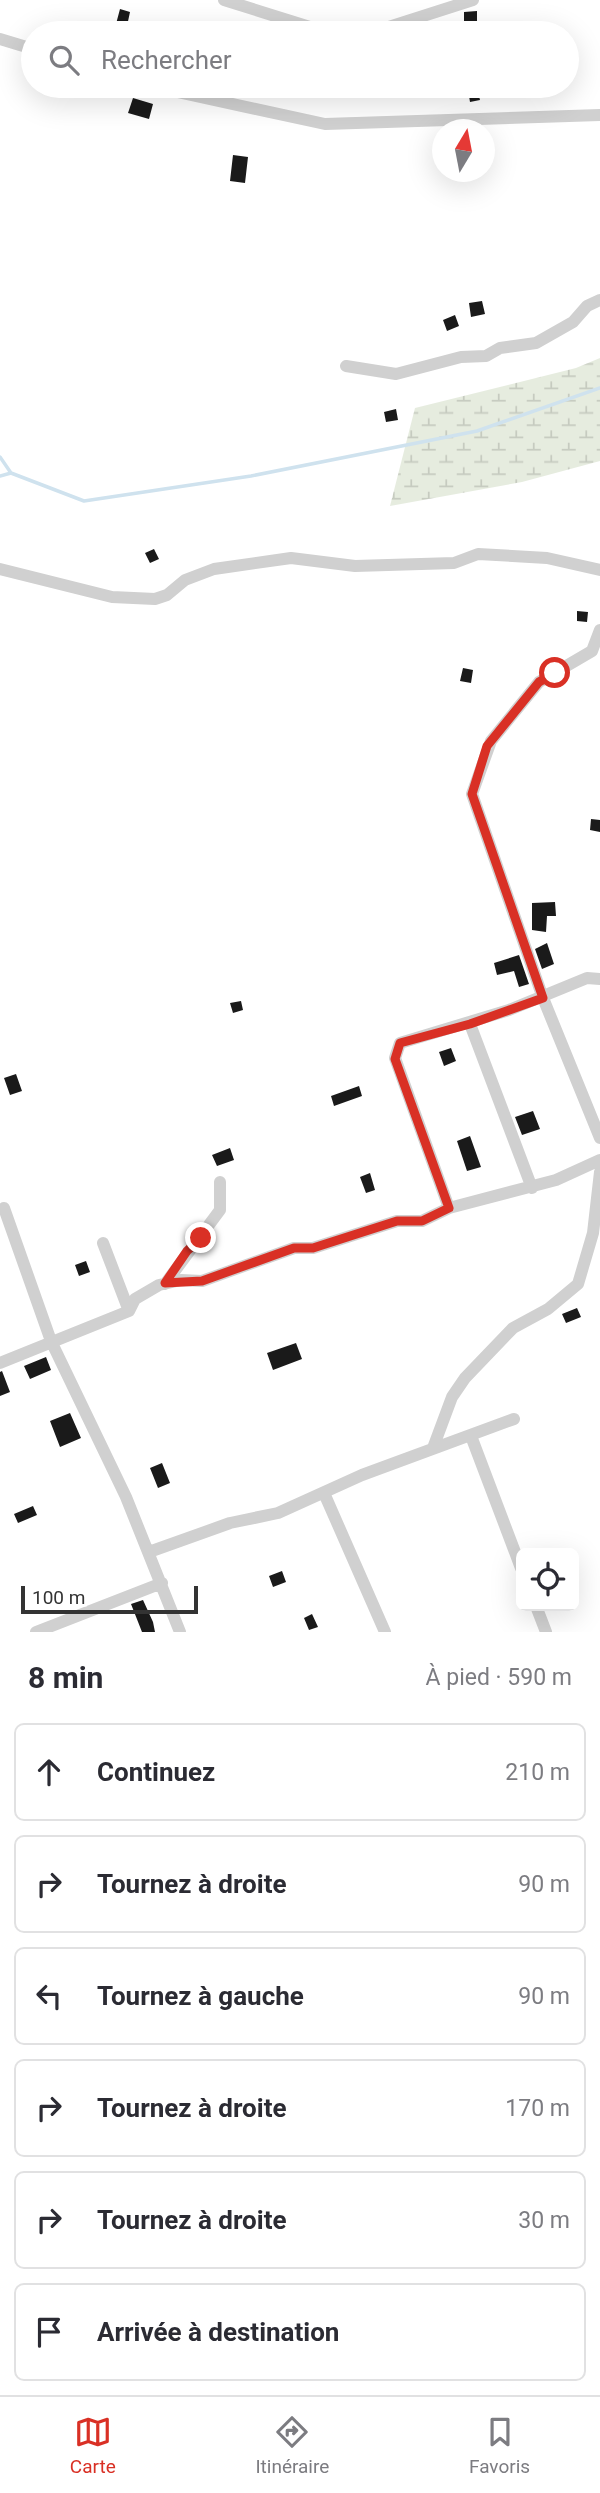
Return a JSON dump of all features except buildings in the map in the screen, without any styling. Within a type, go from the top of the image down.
[{"type":"street","points":[[224,0],[291,21]]},
{"type":"street","points":[[407,21],[473,0]]},
{"type":"street","points":[[0,39],[21,45]]},
{"type":"street","points":[[205,98],[325,124],[600,115]]},
{"type":"street","points":[[346,366],[396,374],[461,357],[486,356],[500,348],[536,344],[564,324],[573,322],[587,306],[600,300]]},
{"type":"street","points":[[0,569],[112,597],[155,599],[167,595],[185,580],[214,569],[291,558],[355,566],[454,564],[478,554],[547,558],[600,570]]},
{"type":"street","points":[[600,630],[592,650],[539,682],[487,746],[472,794],[543,998],[600,1138]]},
{"type":"street","points":[[449,1208],[395,1059],[400,1043],[470,1024],[543,998],[587,978],[600,979]]},
{"type":"street","points":[[470,1024],[531,1188]]},
{"type":"street","points":[[0,1363],[130,1311],[135,1299],[165,1283],[202,1281],[294,1248],[313,1248],[397,1221],[422,1221],[449,1208],[531,1188],[600,1160]]},
{"type":"street","points":[[433,1448],[452,1397],[465,1378],[513,1328],[548,1309],[578,1284],[593,1233],[600,1172]]},
{"type":"street","points":[[165,1283],[220,1210],[220,1182]]},
{"type":"street","points":[[4,1208],[51,1341],[126,1497],[180,1632]]},
{"type":"street","points":[[103,1243],[130,1311]]},
{"type":"street","points":[[149,1552],[230,1523],[278,1513],[433,1448],[514,1419]]},
{"type":"street","points":[[471,1436],[516,1555]]},
{"type":"street","points":[[324,1493],[385,1632]]},
{"type":"street","points":[[36,1632],[162,1583]]},
{"type":"street","points":[[538,1611],[546,1632]]},
{"type":"green space","points":[[600,358],[600,461],[522,482],[390,506],[415,408],[576,368]]},
{"type":"waterway","points":[[0,457],[11,473],[84,501],[251,476],[477,431],[600,388]]},
{"type":"waterway","points":[[0,476],[11,473]]},
{"type":"route","points":[[201,1238],[187,1251],[165,1283],[181,1280],[202,1281],[294,1248],[313,1248],[397,1221],[422,1221],[449,1208],[395,1059],[396,1050],[400,1043],[470,1024],[543,998],[472,794],[487,746],[539,682],[555,673]]}]
